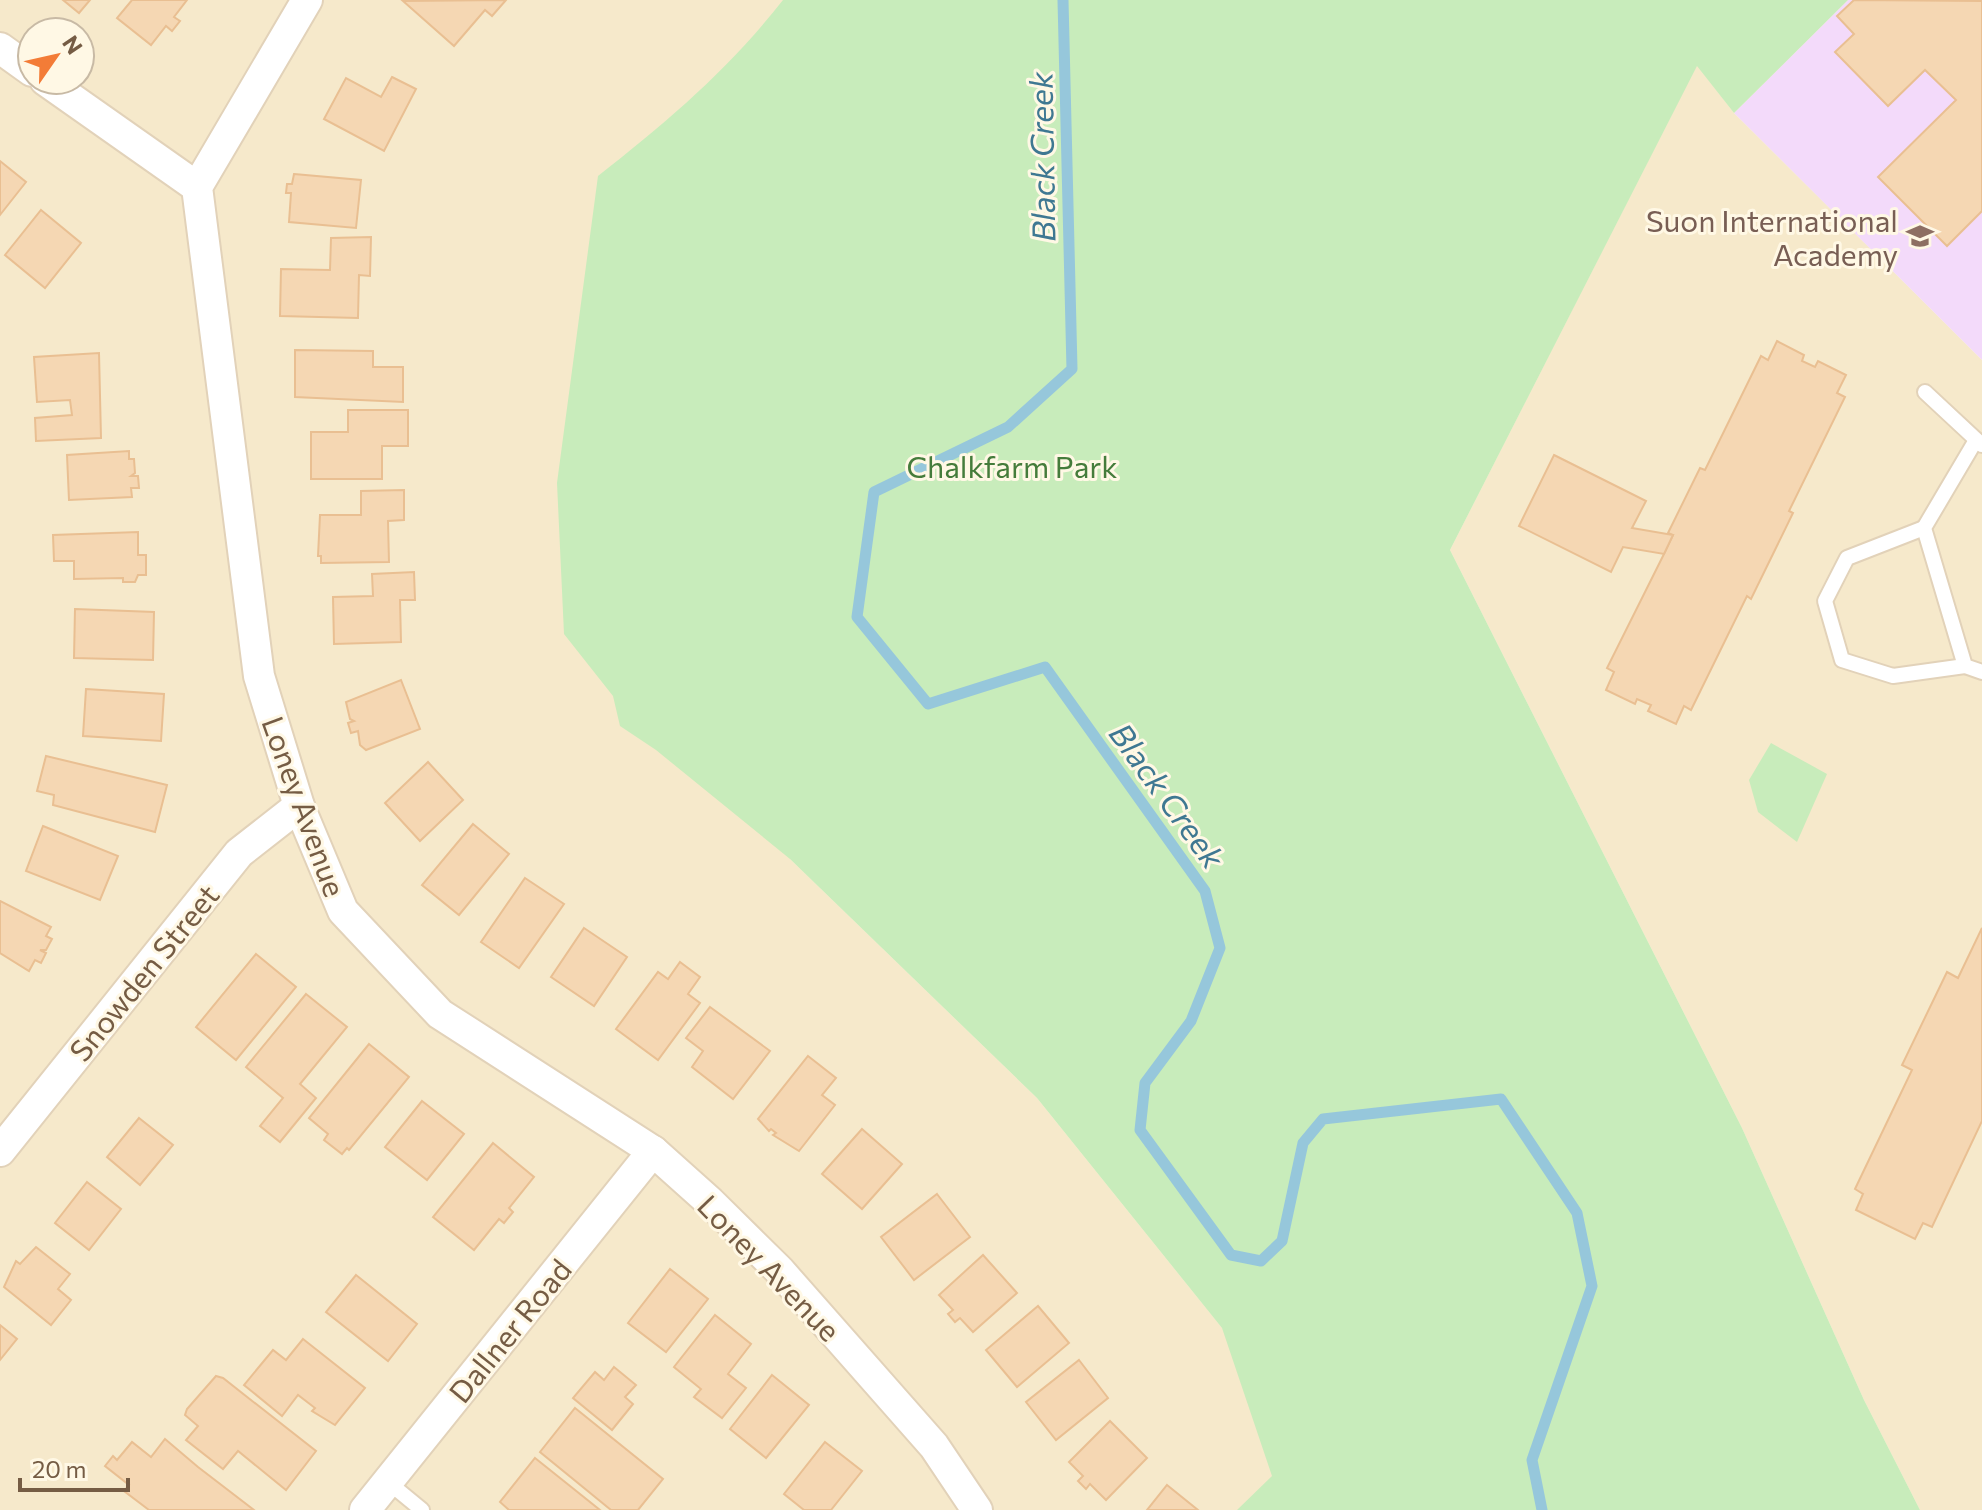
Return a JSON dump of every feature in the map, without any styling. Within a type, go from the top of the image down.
[{"type":"street","points":[[68,96],[197,187],[307,0]]},
{"type":"street","name":"Loney Avenue","points":[[197,187],[259,676],[299,806],[343,911],[440,1014],[653,1151],[779,1270],[934,1446],[977,1510]]},
{"type":"street","name":"Snowden Street","points":[[0,1151],[239,853],[299,806]]},
{"type":"street","name":"Dallner Road","points":[[365,1510],[653,1151]]},
{"type":"lane","points":[[1925,392],[1979,443],[1924,528],[1847,558],[1825,601],[1842,660],[1893,676],[1965,666],[1982,672]]},
{"type":"lane","points":[[1924,528],[1965,666]]},
{"type":"lane","points":[[388,1482],[422,1510]]},
{"type":"shaded area","points":[[0,0],[809,0],[790,859],[1037,1098],[1284,1405],[1393,1510],[0,1510]]},
{"type":"shaded area","name":"Suon International Academy","points":[[1848,0],[1982,0],[1982,360],[1734,113]]},
{"type":"shaded area","points":[[1697,65],[1734,113],[1982,360],[1982,1510],[1920,1510],[1864,1400],[1742,1128],[1450,550]]},
{"type":"green space","name":"Chalkfarm Park","points":[[783,0],[1848,0],[1734,113],[1697,66],[1450,550],[1742,1128],[1864,1400],[1920,1510],[1237,1510],[1272,1476],[1222,1328],[1037,1098],[790,859],[656,750],[620,726],[613,696],[564,634],[557,483],[598,176],[696,94],[740,50]]},
{"type":"green space","points":[[1771,743],[1827,774],[1797,842],[1758,812],[1749,780]]},
{"type":"building","points":[[63,0],[90,0],[79,13]]},
{"type":"building","points":[[132,0],[187,0],[174,17],[180,21],[172,31],[166,26],[151,45],[117,18]]},
{"type":"building","points":[[506,0],[492,16],[485,10],[454,46],[403,1]]},
{"type":"building","points":[[1854,0],[1982,1],[1982,211],[1947,246],[1878,177],[1956,100],[1925,70],[1888,106],[1835,52],[1854,34],[1837,16]]},
{"type":"building","points":[[392,77],[416,89],[384,151],[324,119],[346,78],[381,97]]},
{"type":"building","points":[[0,161],[26,182],[0,215]]},
{"type":"building","points":[[294,174],[361,180],[356,228],[289,222],[291,193],[286,193],[287,184],[292,184]]},
{"type":"building","points":[[41,210],[81,243],[45,288],[5,255]]},
{"type":"building","points":[[371,237],[370,276],[359,275],[358,318],[280,316],[281,269],[330,270],[331,238]]},
{"type":"building","points":[[1777,341],[1804,355],[1802,361],[1815,367],[1818,361],[1846,375],[1837,393],[1845,397],[1789,511],[1793,513],[1751,599],[1747,596],[1691,710],[1684,706],[1676,724],[1648,711],[1651,705],[1637,699],[1635,704],[1606,690],[1614,672],[1607,668],[1673,535],[1668,533],[1700,468],[1705,470],[1761,356],[1768,360]]},
{"type":"building","points":[[295,350],[373,351],[373,367],[403,367],[403,402],[295,397]]},
{"type":"building","points":[[99,353],[101,438],[36,441],[35,418],[72,415],[70,400],[37,402],[34,357]]},
{"type":"building","points":[[348,410],[408,410],[408,446],[382,446],[382,479],[311,479],[311,432],[348,432]]},
{"type":"building","points":[[129,451],[129,459],[134,459],[135,473],[131,476],[138,476],[139,488],[131,488],[132,497],[69,500],[67,455]]},
{"type":"building","points":[[1554,455],[1646,501],[1632,528],[1673,535],[1664,554],[1623,547],[1611,572],[1519,526]]},
{"type":"building","points":[[404,490],[404,520],[388,521],[389,562],[321,563],[321,556],[318,556],[320,515],[361,515],[361,491]]},
{"type":"building","points":[[138,532],[138,555],[146,555],[146,575],[138,575],[135,582],[123,582],[123,578],[74,579],[74,561],[54,561],[53,535]]},
{"type":"building","points":[[414,572],[415,600],[400,600],[401,642],[334,644],[333,597],[373,596],[372,574]]},
{"type":"building","points":[[75,609],[154,612],[153,660],[74,658]]},
{"type":"building","points":[[401,680],[420,729],[366,750],[360,745],[358,731],[351,733],[348,723],[354,721],[350,719],[346,702]]},
{"type":"building","points":[[86,689],[164,694],[161,741],[83,736]]},
{"type":"building","points":[[46,756],[167,785],[155,832],[53,805],[54,795],[37,791]]},
{"type":"building","points":[[428,762],[463,800],[420,841],[385,803]]},
{"type":"building","points":[[473,824],[509,854],[459,915],[422,885]]},
{"type":"building","points":[[43,826],[118,856],[100,900],[26,871]]},
{"type":"building","points":[[525,878],[564,904],[519,968],[481,942]]},
{"type":"building","points":[[0,901],[51,927],[46,936],[52,939],[46,950],[40,950],[46,953],[41,963],[35,960],[29,971],[0,953]]},
{"type":"building","points":[[584,928],[627,957],[594,1006],[551,977]]},
{"type":"building","points":[[1982,928],[1982,1121],[1932,1227],[1923,1223],[1915,1239],[1856,1210],[1863,1194],[1855,1189],[1912,1070],[1902,1065],[1947,972],[1958,978]]},
{"type":"building","points":[[256,954],[296,987],[236,1060],[196,1027]]},
{"type":"building","points":[[680,962],[700,977],[688,994],[700,1003],[658,1060],[616,1029],[658,972],[668,979]]},
{"type":"building","points":[[306,994],[347,1027],[300,1084],[316,1098],[280,1142],[260,1126],[283,1098],[246,1067]]},
{"type":"building","points":[[710,1007],[770,1051],[733,1099],[692,1067],[703,1051],[686,1038]]},
{"type":"building","points":[[369,1044],[409,1077],[349,1150],[347,1148],[342,1154],[324,1140],[328,1134],[309,1118]]},
{"type":"building","points":[[808,1056],[836,1078],[822,1095],[835,1105],[799,1151],[773,1135],[776,1133],[771,1129],[769,1131],[758,1119]]},
{"type":"building","points":[[422,1101],[464,1134],[427,1180],[385,1147]]},
{"type":"building","points":[[139,1118],[173,1145],[140,1185],[107,1157]]},
{"type":"building","points":[[862,1129],[902,1164],[862,1209],[822,1174]]},
{"type":"building","points":[[493,1143],[534,1177],[509,1208],[513,1212],[504,1223],[499,1219],[474,1250],[433,1217]]},
{"type":"building","points":[[87,1182],[121,1209],[89,1250],[55,1223]]},
{"type":"building","points":[[937,1194],[970,1237],[914,1280],[881,1237]]},
{"type":"building","points":[[36,1247],[70,1274],[58,1289],[71,1300],[51,1325],[4,1287],[16,1261],[20,1264]]},
{"type":"building","points":[[983,1255],[1017,1293],[973,1332],[960,1318],[955,1322],[948,1314],[953,1310],[939,1295]]},
{"type":"building","points":[[670,1269],[708,1299],[666,1352],[628,1323]]},
{"type":"building","points":[[356,1275],[417,1324],[388,1361],[326,1312]]},
{"type":"building","points":[[1038,1306],[1069,1343],[1017,1387],[986,1350]]},
{"type":"building","points":[[715,1315],[751,1344],[728,1374],[746,1388],[722,1418],[694,1397],[701,1389],[674,1367]]},
{"type":"building","points":[[0,1325],[17,1339],[0,1360]]},
{"type":"building","points":[[303,1339],[365,1388],[335,1425],[312,1411],[315,1408],[298,1395],[282,1416],[244,1385],[273,1350],[286,1360]]},
{"type":"building","points":[[1079,1360],[1108,1398],[1056,1440],[1026,1402]]},
{"type":"building","points":[[614,1367],[636,1385],[625,1397],[633,1404],[612,1430],[573,1398],[595,1372],[604,1380]]},
{"type":"building","points":[[772,1375],[809,1405],[766,1458],[730,1429]]},
{"type":"building","points":[[216,1376],[223,1378],[316,1451],[286,1490],[238,1451],[223,1469],[186,1440],[198,1426],[185,1415],[187,1409]]},
{"type":"building","points":[[575,1408],[663,1479],[638,1510],[611,1510],[540,1452]]},
{"type":"building","points":[[1110,1421],[1147,1458],[1106,1500],[1090,1484],[1086,1489],[1078,1481],[1083,1476],[1069,1462]]},
{"type":"building","points":[[165,1439],[254,1510],[149,1510],[124,1491],[129,1485],[105,1466],[113,1456],[117,1460],[132,1442],[151,1457]]},
{"type":"building","points":[[825,1442],[862,1471],[831,1510],[804,1510],[784,1494]]},
{"type":"building","points":[[535,1458],[600,1510],[509,1510],[500,1502]]},
{"type":"building","points":[[1167,1485],[1198,1510],[1147,1510]]},
{"type":"waterway","name":"Black Creek","points":[[1063,0],[1072,369],[1008,427],[874,492],[857,617],[928,704],[1045,667],[1205,891],[1220,948],[1191,1021],[1145,1083],[1140,1130],[1231,1255],[1261,1261],[1282,1241],[1303,1143],[1323,1119],[1501,1099],[1577,1213],[1592,1286],[1532,1460],[1542,1510]]},
{"type":"place","name":"Suon International Academy","points":[[1920,236]]}]
